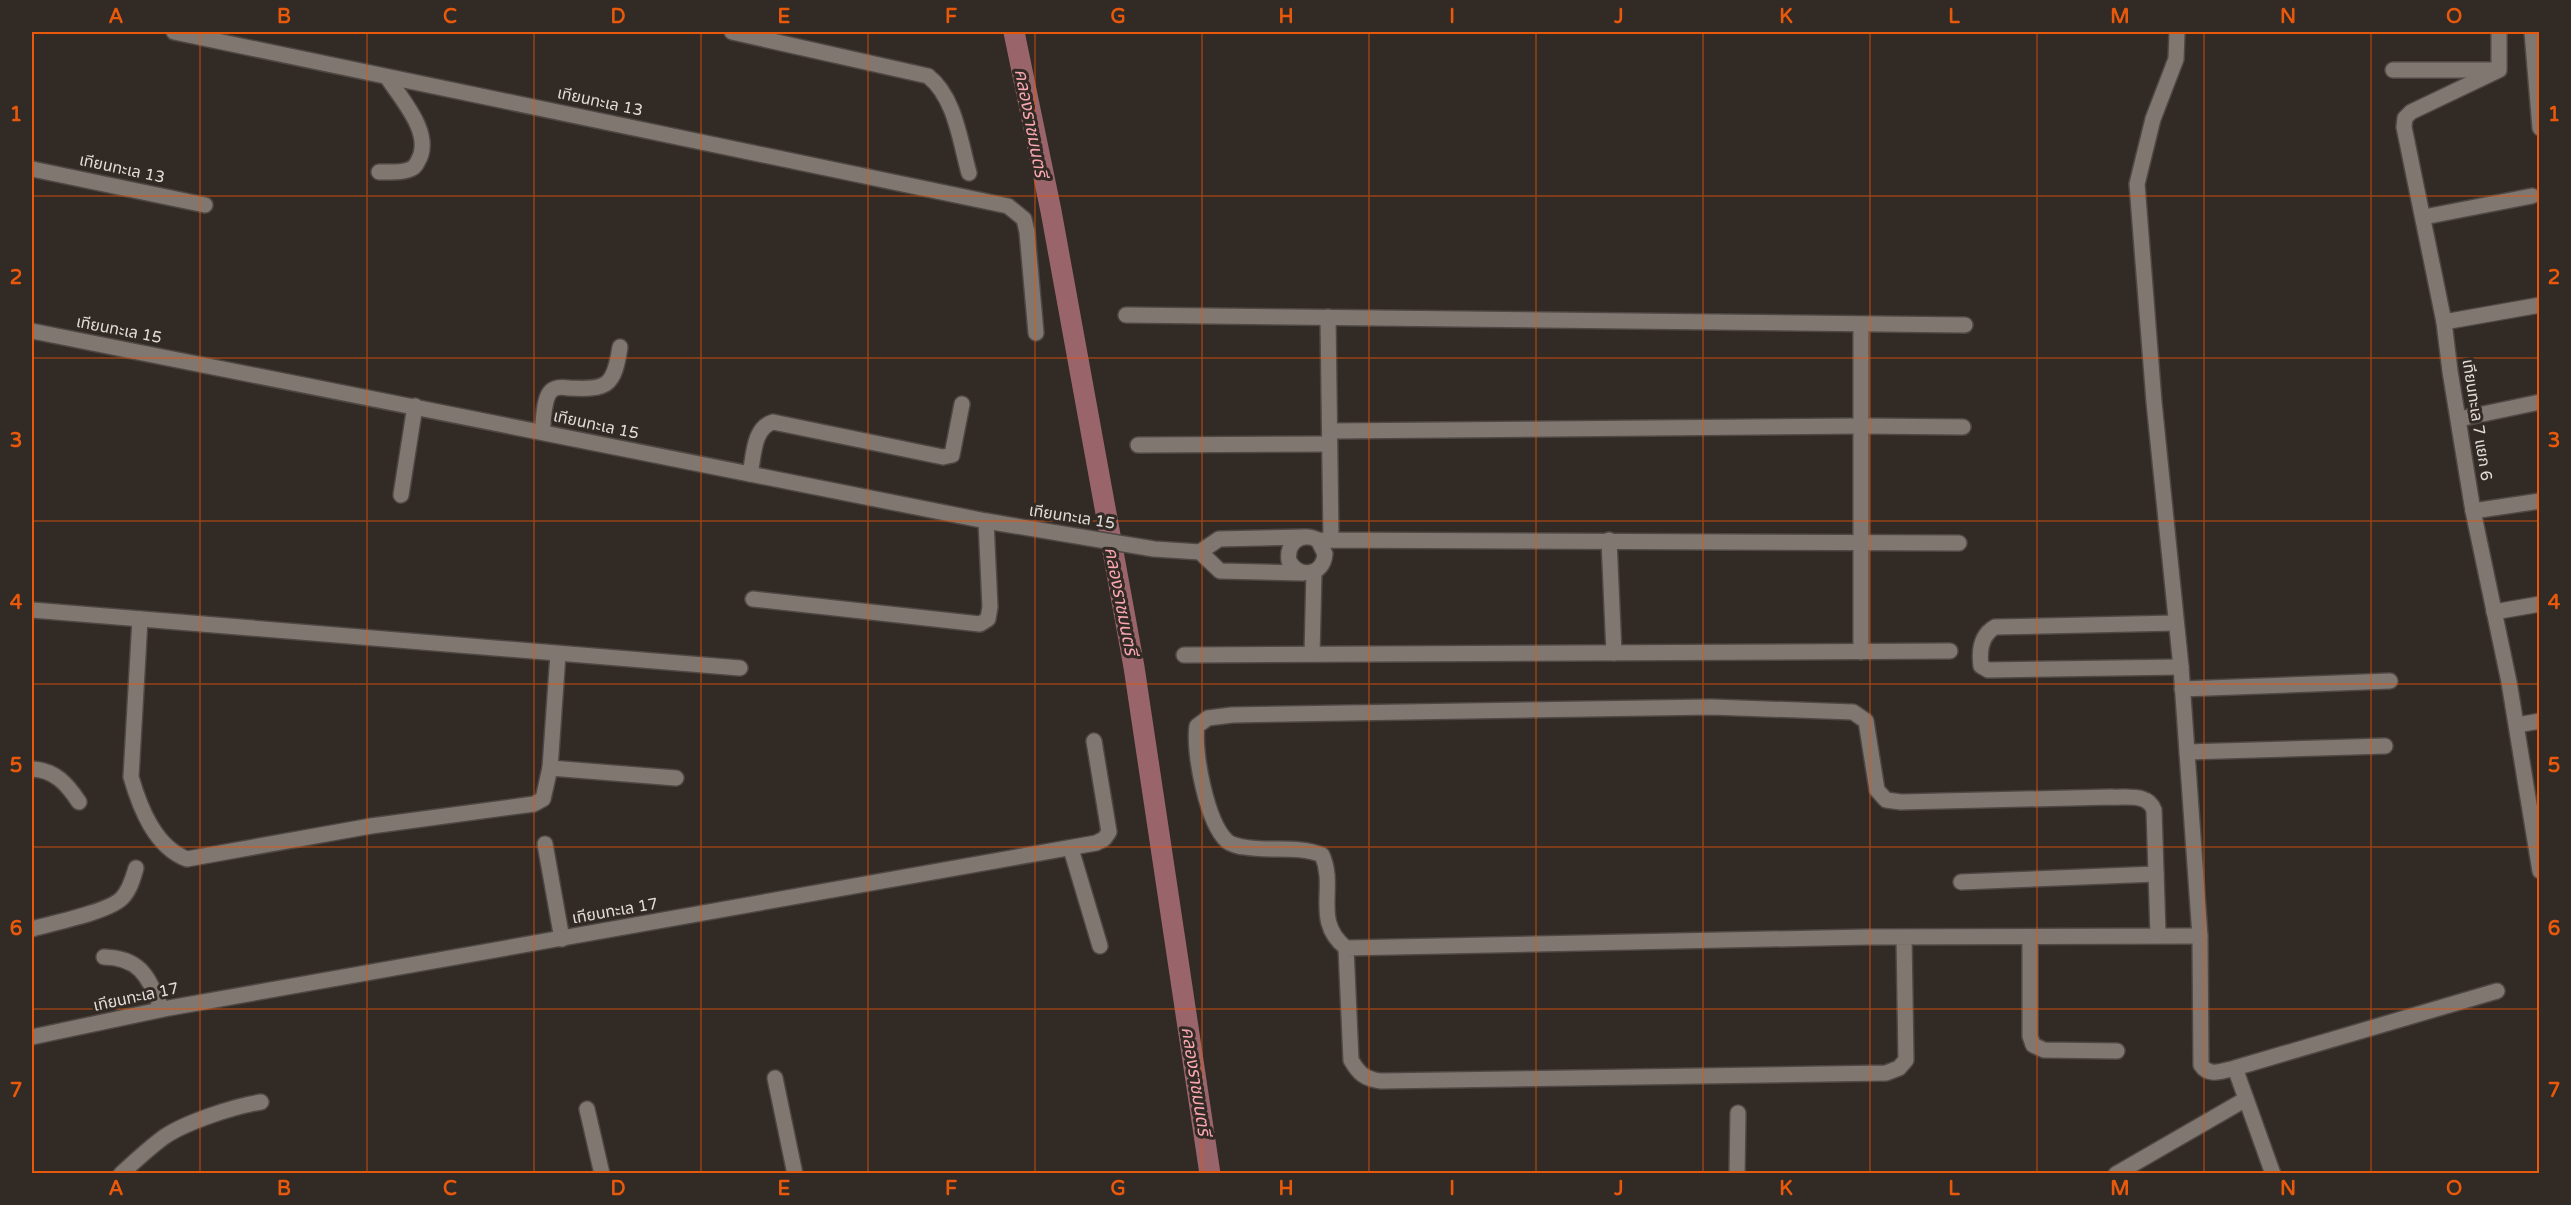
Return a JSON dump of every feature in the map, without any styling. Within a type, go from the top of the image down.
[{"type":"street","name":"เทียนทะเล 13","points":[[174,32],[1008,206],[1024,219],[1027,232],[1036,333]]},
{"type":"street","points":[[732,32],[928,75],[939,84],[947,97],[969,173]]},
{"type":"street","points":[[2177,32],[2176,59],[2153,119],[2137,184],[2154,402],[2181,667],[2199,936],[2201,1065],[2204,1069],[2215,1073],[2497,991]]},
{"type":"street","points":[[2393,70],[2499,70],[2499,32]]},
{"type":"street","points":[[2532,32],[2540,128]]},
{"type":"street","name":"เทียนทะเล 7 แยก 6","points":[[2499,70],[2411,112],[2405,118],[2404,131],[2445,322],[2450,371],[2474,512],[2517,725],[2536,830],[2540,871]]},
{"type":"street","points":[[379,172],[410,170],[417,164],[422,154],[422,140],[418,127],[387,77]]},
{"type":"street","name":"เทียนทะเล 13","points":[[32,169],[205,205]]},
{"type":"street","points":[[2424,217],[2532,196]]},
{"type":"street","points":[[2445,322],[2540,305]]},
{"type":"street","points":[[1126,315],[1965,326]]},
{"type":"street","points":[[1328,317],[1330,438],[1317,539],[1324,549],[1324,560],[1308,572],[1220,572],[1200,552],[1219,539],[1317,539],[1861,541],[1959,543]]},
{"type":"street","points":[[1861,324],[1861,652]]},
{"type":"street","name":"เทียนทะเล 15","points":[[32,331],[986,521],[1154,549],[1200,552]]},
{"type":"street","points":[[542,432],[547,398],[551,390],[560,387],[589,389],[606,384],[616,372],[620,347]]},
{"type":"street","points":[[2459,419],[2540,402]]},
{"type":"street","points":[[750,474],[759,433],[764,425],[773,422],[943,457],[952,455],[962,404]]},
{"type":"street","points":[[402,495],[415,406]]},
{"type":"street","points":[[1138,445],[1330,438],[1861,426],[1963,427]]},
{"type":"street","points":[[2474,512],[2540,501]]},
{"type":"street","points":[[753,599],[980,624],[988,619],[990,607],[986,521]]},
{"type":"street","points":[[1308,572],[1292,567],[1288,555],[1292,543],[1317,539]]},
{"type":"street","points":[[1609,540],[1614,653]]},
{"type":"street","points":[[1308,572],[1312,654]]},
{"type":"street","points":[[2494,612],[2540,604]]},
{"type":"street","points":[[32,610],[740,668]]},
{"type":"street","points":[[140,619],[131,777],[136,796],[162,843],[173,854],[187,859],[371,826],[534,804],[543,799],[550,768],[558,654]]},
{"type":"street","points":[[2176,623],[1995,627],[1987,631],[1984,638],[1981,666],[1988,670],[2181,667]]},
{"type":"street","points":[[1184,655],[1950,651]]},
{"type":"street","points":[[2182,689],[2390,681]]},
{"type":"street","points":[[2158,934],[2154,810],[2149,801],[2141,798],[1901,802],[1886,800],[1877,790],[1866,721],[1853,712],[1711,707],[1232,715],[1208,718],[1197,726],[1195,739],[1198,766],[1206,801],[1227,841],[1243,847],[1311,851],[1322,855],[1327,865],[1328,926],[1333,938],[1346,948],[1904,937],[2030,938],[2158,934],[2199,936]]},
{"type":"street","points":[[2517,725],[2540,722]]},
{"type":"street","name":"เทียนทะเล 17","points":[[32,1037],[162,1009],[1096,843],[1110,832],[1094,741]]},
{"type":"street","points":[[2187,752],[2385,746]]},
{"type":"street","points":[[550,768],[676,778]]},
{"type":"street","points":[[32,769],[52,774],[67,784],[79,802]]},
{"type":"street","points":[[545,844],[562,939]]},
{"type":"street","points":[[1071,849],[1100,946]]},
{"type":"street","points":[[32,929],[111,906],[123,898],[132,882],[136,868]]},
{"type":"street","points":[[1960,882],[2156,874]]},
{"type":"street","points":[[1346,948],[1351,1060],[1357,1072],[1367,1080],[1862,1074],[1893,1071],[1906,1060],[1904,937]]},
{"type":"street","points":[[2030,938],[2030,1036],[2033,1045],[2044,1050],[2117,1051]]},
{"type":"street","points":[[104,957],[118,958],[136,965],[143,971],[162,1009]]},
{"type":"street","points":[[2235,1068],[2273,1173]]},
{"type":"street","points":[[775,1078],[795,1173]]},
{"type":"street","points":[[2116,1173],[2246,1099]]},
{"type":"street","points":[[121,1173],[165,1136],[187,1124],[261,1102]]},
{"type":"street","points":[[587,1109],[602,1173]]},
{"type":"street","points":[[1737,1173],[1738,1113]]},
{"type":"waterway","name":"คลองราชมนตรี","points":[[1014,32],[1051,211],[1134,667],[1210,1174]]}]
